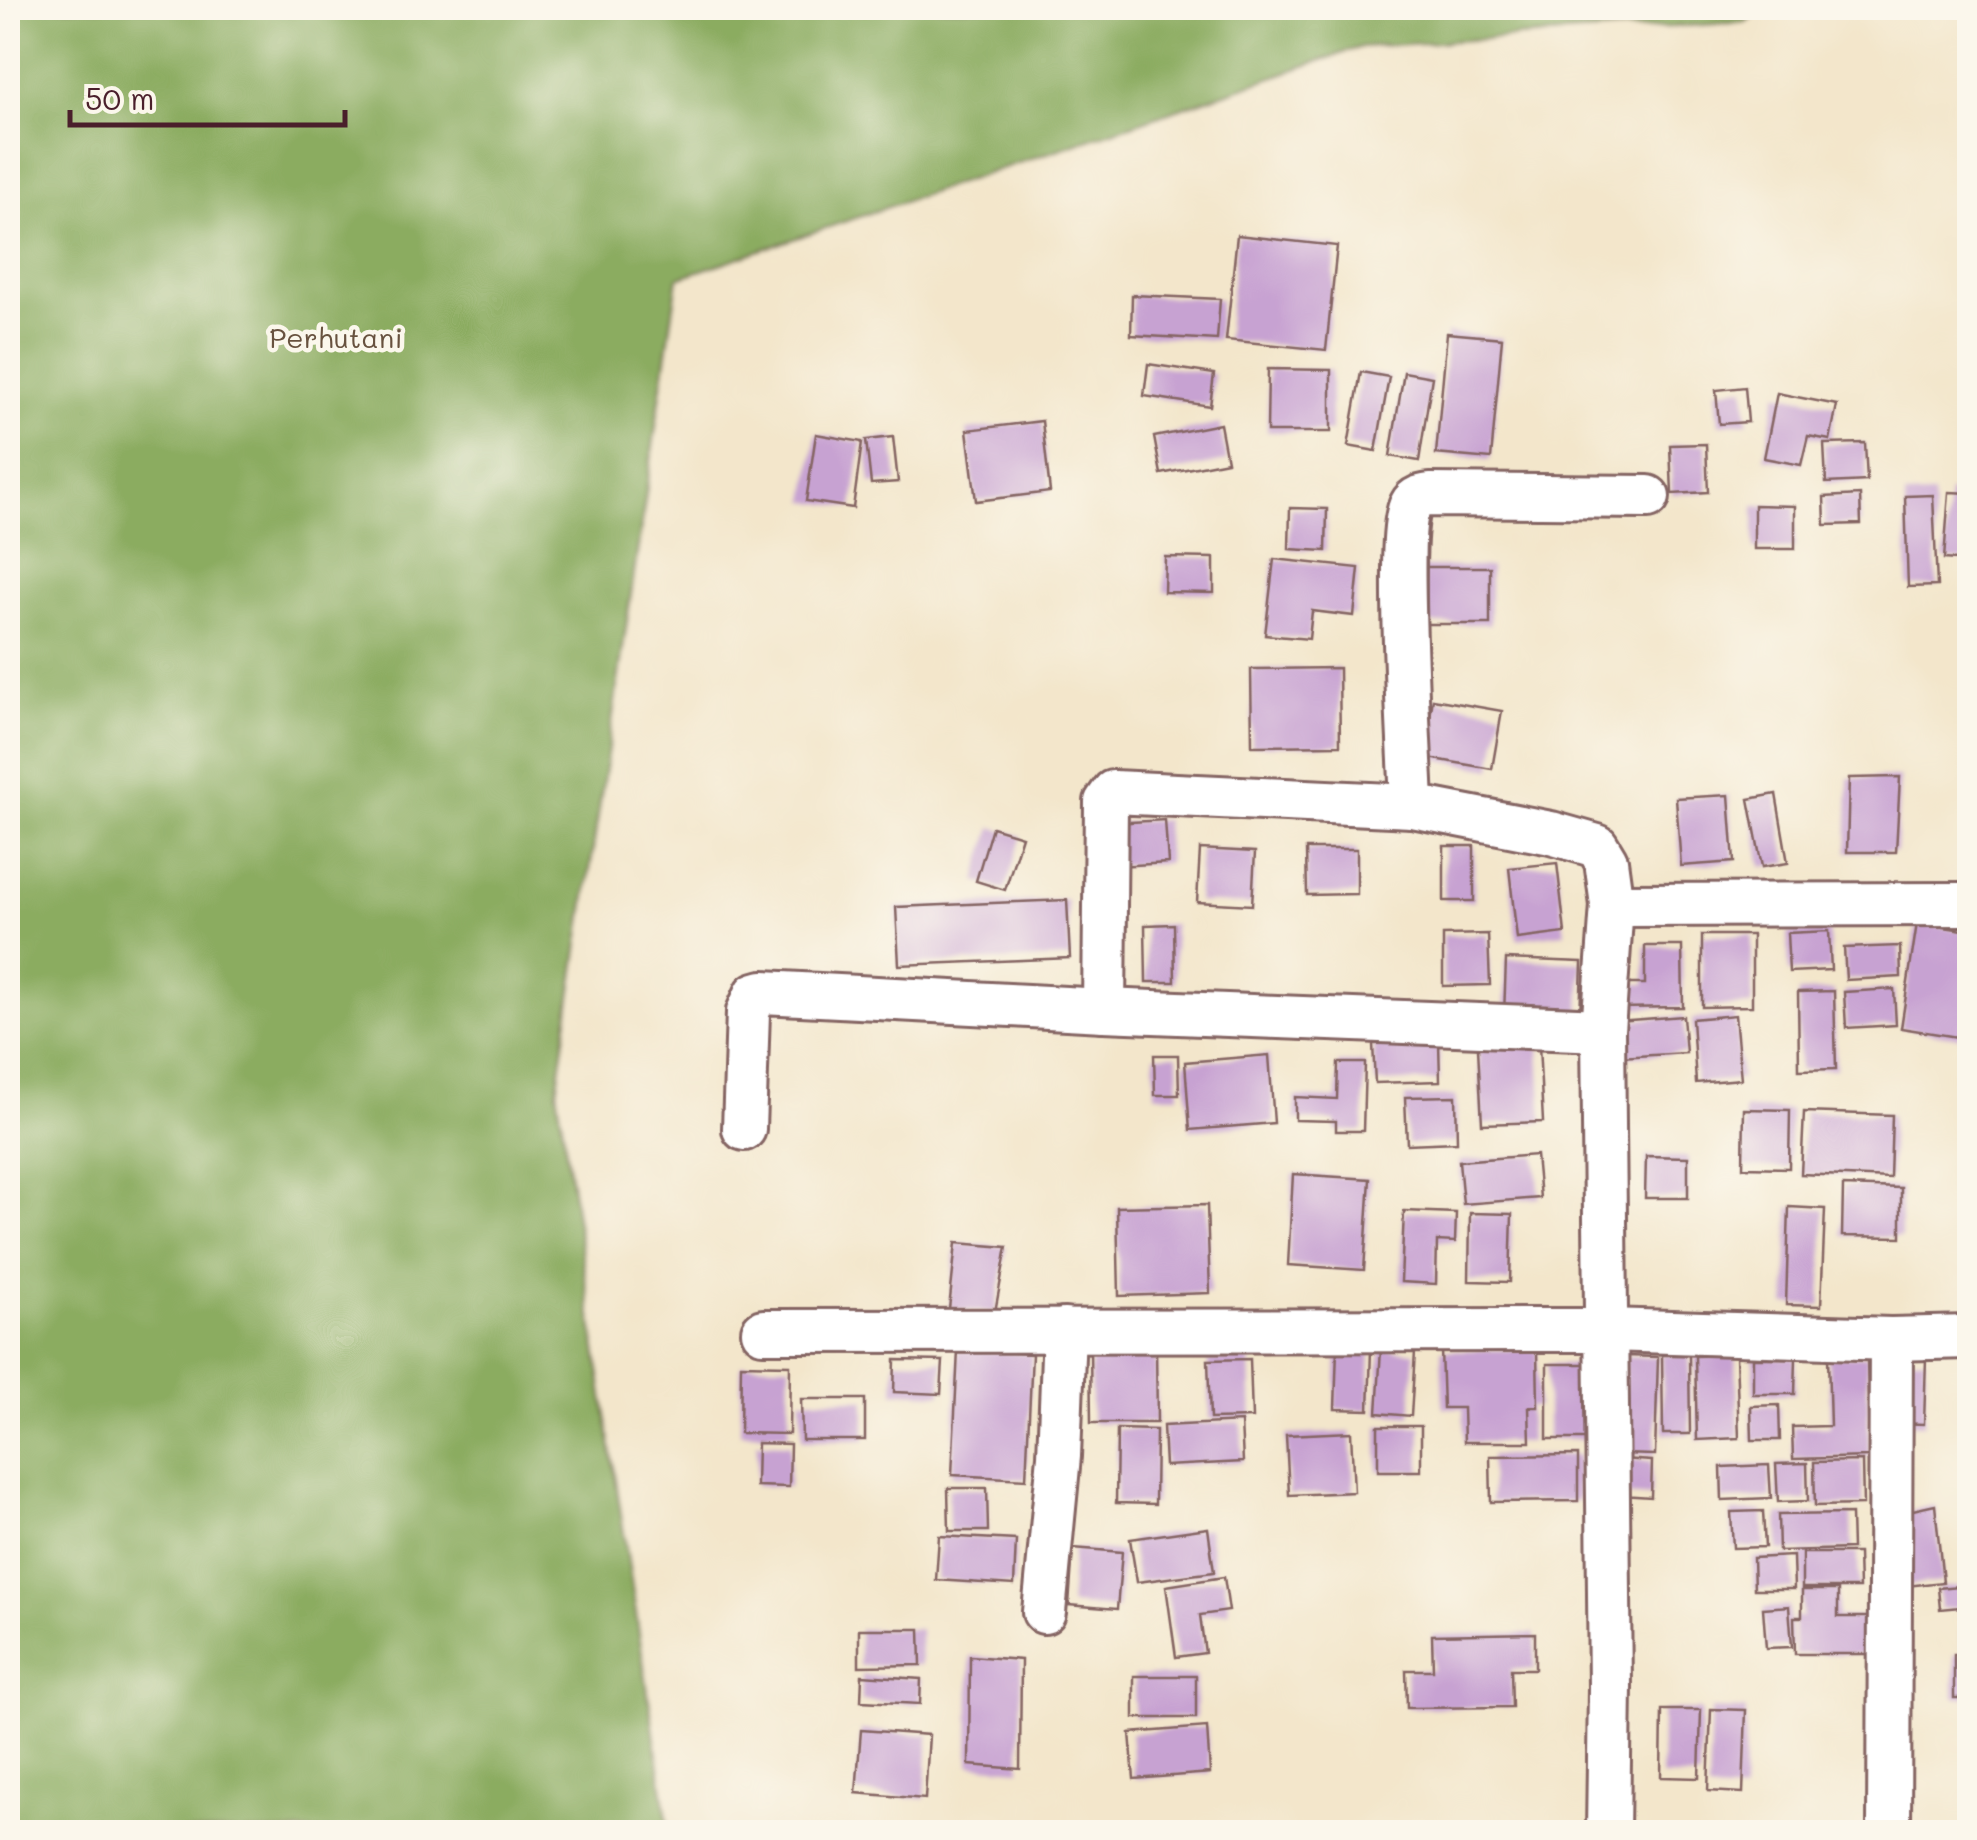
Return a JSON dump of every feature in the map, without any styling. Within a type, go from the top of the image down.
[{"type":"street","points":[[1412,806],[1405,564],[1406,515],[1412,502],[1430,495],[1648,497]]},
{"type":"street","points":[[1104,1010],[1106,802],[1113,792],[1412,806],[1597,846],[1606,861],[1612,904],[1603,1030],[1608,1330],[1608,1818]]},
{"type":"street","points":[[1612,904],[1970,904]]},
{"type":"street","points":[[744,1129],[748,1012],[756,994],[763,992],[1603,1030]]},
{"type":"street","points":[[1044,1612],[1059,1456],[1064,1330]]},
{"type":"street","points":[[763,1331],[1608,1330],[1970,1337]]},
{"type":"street","points":[[1889,1832],[1891,1338]]},
{"type":"green space","name":"Perhutani","points":[[8,8],[1767,8],[1745,22],[1361,47],[678,278],[557,1091],[669,1832],[8,1832]]},
{"type":"building","points":[[1237,235],[1337,246],[1326,350],[1226,340]]},
{"type":"building","points":[[1132,295],[1220,299],[1217,340],[1131,335]]},
{"type":"building","points":[[1447,333],[1502,338],[1491,459],[1436,454]]},
{"type":"building","points":[[1148,364],[1214,374],[1210,406],[1144,396]]},
{"type":"building","points":[[1268,369],[1331,370],[1331,432],[1267,432]]},
{"type":"building","points":[[1361,372],[1389,377],[1376,451],[1348,446]]},
{"type":"building","points":[[1404,372],[1432,377],[1419,461],[1390,456]]},
{"type":"building","points":[[1745,387],[1748,422],[1719,424],[1716,390]]},
{"type":"building","points":[[1777,393],[1837,405],[1830,440],[1808,436],[1801,465],[1764,458]]},
{"type":"building","points":[[1042,421],[1050,492],[976,501],[967,430]]},
{"type":"building","points":[[1220,424],[1227,461],[1161,474],[1154,437]]},
{"type":"building","points":[[816,434],[862,442],[853,508],[806,501]]},
{"type":"building","points":[[893,437],[898,482],[871,484],[866,440]]},
{"type":"building","points":[[1865,443],[1867,481],[1826,483],[1824,444]]},
{"type":"building","points":[[1706,444],[1708,492],[1672,494],[1670,445]]},
{"type":"building","points":[[1949,492],[1970,493],[1970,561],[1944,559]]},
{"type":"building","points":[[1860,495],[1861,524],[1825,525],[1824,497]]},
{"type":"building","points":[[1933,495],[1937,586],[1908,587],[1905,496]]},
{"type":"building","points":[[1754,505],[1795,506],[1795,549],[1754,549]]},
{"type":"building","points":[[1290,508],[1327,509],[1326,551],[1289,549]]},
{"type":"building","points":[[1165,557],[1214,558],[1214,593],[1164,592]]},
{"type":"building","points":[[1274,559],[1359,568],[1354,616],[1312,611],[1309,639],[1265,635]]},
{"type":"building","points":[[1416,567],[1490,567],[1490,624],[1416,624]]},
{"type":"building","points":[[1339,668],[1340,745],[1252,746],[1251,669]]},
{"type":"building","points":[[1433,699],[1502,711],[1492,769],[1423,757]]},
{"type":"building","points":[[1900,777],[1896,852],[1847,852],[1849,778]]},
{"type":"building","points":[[1776,794],[1788,863],[1762,867],[1749,799]]},
{"type":"building","points":[[1729,795],[1734,862],[1681,866],[1676,798]]},
{"type":"building","points":[[1165,820],[1168,863],[1117,866],[1114,823]]},
{"type":"building","points":[[992,827],[1022,836],[1005,890],[976,881]]},
{"type":"building","points":[[1444,846],[1474,846],[1474,901],[1444,901]]},
{"type":"building","points":[[1200,849],[1255,852],[1252,905],[1197,902]]},
{"type":"building","points":[[1306,849],[1357,849],[1357,894],[1307,895]]},
{"type":"building","points":[[1557,863],[1565,933],[1517,939],[1509,868]]},
{"type":"building","points":[[1067,900],[1070,958],[899,965],[896,907]]},
{"type":"building","points":[[1917,923],[1970,931],[1970,1039],[1901,1028]]},
{"type":"building","points":[[1174,924],[1175,982],[1146,982],[1145,925]]},
{"type":"building","points":[[1829,931],[1831,970],[1789,972],[1787,933]]},
{"type":"building","points":[[1488,934],[1490,985],[1443,986],[1443,935]]},
{"type":"building","points":[[1702,935],[1752,935],[1752,1006],[1702,1007]]},
{"type":"building","points":[[1645,946],[1682,946],[1683,1007],[1615,1008],[1615,984],[1645,984]]},
{"type":"building","points":[[1900,946],[1901,977],[1846,980],[1844,948]]},
{"type":"building","points":[[1506,959],[1582,962],[1580,1020],[1504,1016]]},
{"type":"building","points":[[1894,989],[1896,1025],[1846,1028],[1844,992]]},
{"type":"building","points":[[1834,991],[1836,1069],[1799,1070],[1798,992]]},
{"type":"building","points":[[1735,1015],[1741,1079],[1696,1083],[1692,1019]]},
{"type":"building","points":[[1683,1016],[1686,1053],[1620,1057],[1617,1021]]},
{"type":"building","points":[[1439,1042],[1440,1081],[1375,1083],[1373,1044]]},
{"type":"building","points":[[1539,1045],[1543,1122],[1482,1124],[1478,1048]]},
{"type":"building","points":[[1154,1055],[1178,1055],[1179,1095],[1155,1095]]},
{"type":"building","points":[[1269,1055],[1274,1123],[1190,1130],[1185,1062]]},
{"type":"building","points":[[1338,1063],[1365,1063],[1363,1131],[1336,1131],[1336,1121],[1295,1120],[1295,1097],[1337,1099]]},
{"type":"building","points":[[1456,1096],[1457,1142],[1407,1144],[1405,1097]]},
{"type":"building","points":[[1744,1109],[1790,1110],[1789,1168],[1743,1167]]},
{"type":"building","points":[[1804,1112],[1892,1115],[1890,1178],[1801,1174]]},
{"type":"building","points":[[1536,1155],[1540,1198],[1463,1204],[1459,1161]]},
{"type":"building","points":[[1646,1156],[1688,1157],[1688,1198],[1645,1198]]},
{"type":"building","points":[[1293,1174],[1370,1179],[1364,1270],[1288,1265]]},
{"type":"building","points":[[1843,1186],[1901,1188],[1901,1237],[1842,1236]]},
{"type":"building","points":[[1207,1205],[1210,1293],[1119,1296],[1117,1207]]},
{"type":"building","points":[[1789,1207],[1825,1209],[1821,1306],[1786,1305]]},
{"type":"building","points":[[1404,1211],[1456,1213],[1455,1242],[1437,1241],[1436,1284],[1401,1282]]},
{"type":"building","points":[[1470,1213],[1512,1214],[1510,1282],[1469,1281]]},
{"type":"building","points":[[956,1243],[1007,1247],[995,1312],[949,1309]]},
{"type":"building","points":[[1156,1346],[1157,1423],[1091,1423],[1090,1347]]},
{"type":"building","points":[[1337,1348],[1371,1349],[1369,1410],[1335,1409]]},
{"type":"building","points":[[1381,1349],[1415,1352],[1411,1416],[1377,1413]]},
{"type":"building","points":[[958,1350],[1032,1354],[1026,1479],[952,1475]]},
{"type":"building","points":[[1441,1350],[1537,1350],[1538,1407],[1529,1407],[1530,1442],[1464,1442],[1463,1408],[1443,1408]]},
{"type":"building","points":[[1662,1355],[1689,1355],[1690,1434],[1663,1434]]},
{"type":"building","points":[[1736,1355],[1739,1438],[1697,1440],[1695,1356]]},
{"type":"building","points":[[1625,1356],[1658,1357],[1655,1455],[1622,1454]]},
{"type":"building","points":[[1867,1356],[1869,1457],[1793,1459],[1792,1427],[1830,1426],[1828,1357]]},
{"type":"building","points":[[1900,1357],[1926,1358],[1924,1424],[1897,1423]]},
{"type":"building","points":[[1753,1358],[1796,1358],[1795,1394],[1753,1394]]},
{"type":"building","points":[[1250,1359],[1252,1418],[1210,1419],[1208,1360]]},
{"type":"building","points":[[895,1360],[943,1361],[941,1394],[894,1392]]},
{"type":"building","points":[[741,1364],[790,1365],[789,1434],[740,1433]]},
{"type":"building","points":[[1547,1364],[1595,1364],[1595,1439],[1547,1439]]},
{"type":"building","points":[[801,1399],[865,1399],[865,1440],[802,1440]]},
{"type":"building","points":[[1779,1405],[1780,1440],[1752,1440],[1751,1406]]},
{"type":"building","points":[[1241,1422],[1243,1462],[1165,1466],[1163,1426]]},
{"type":"building","points":[[1378,1426],[1421,1426],[1421,1471],[1378,1471]]},
{"type":"building","points":[[1117,1429],[1156,1430],[1155,1504],[1116,1503]]},
{"type":"building","points":[[1351,1432],[1354,1492],[1289,1495],[1286,1435]]},
{"type":"building","points":[[757,1443],[790,1444],[789,1487],[756,1486]]},
{"type":"building","points":[[1578,1455],[1578,1501],[1491,1502],[1490,1456]]},
{"type":"building","points":[[1622,1459],[1652,1461],[1651,1497],[1621,1495]]},
{"type":"building","points":[[1862,1461],[1863,1505],[1815,1506],[1814,1462]]},
{"type":"building","points":[[1807,1463],[1808,1501],[1778,1502],[1776,1464]]},
{"type":"building","points":[[1769,1465],[1771,1498],[1722,1500],[1721,1467]]},
{"type":"building","points":[[948,1488],[987,1488],[988,1531],[949,1531]]},
{"type":"building","points":[[1935,1505],[1943,1582],[1897,1587],[1904,1512]]},
{"type":"building","points":[[1763,1511],[1765,1547],[1733,1548],[1731,1512]]},
{"type":"building","points":[[1851,1514],[1852,1549],[1779,1551],[1778,1515]]},
{"type":"building","points":[[1208,1528],[1214,1572],[1137,1582],[1130,1539]]},
{"type":"building","points":[[939,1536],[1016,1540],[1014,1585],[936,1580]]},
{"type":"building","points":[[1073,1548],[1122,1552],[1117,1609],[1069,1605]]},
{"type":"building","points":[[1802,1553],[1858,1553],[1859,1588],[1802,1588]]},
{"type":"building","points":[[1793,1556],[1794,1589],[1754,1589],[1753,1558]]},
{"type":"building","points":[[1224,1577],[1229,1611],[1200,1615],[1205,1653],[1176,1657],[1166,1586]]},
{"type":"building","points":[[1970,1585],[1970,1606],[1940,1609],[1938,1588]]},
{"type":"building","points":[[1802,1590],[1838,1590],[1838,1617],[1870,1617],[1869,1654],[1795,1654],[1794,1617],[1802,1617]]},
{"type":"building","points":[[1789,1606],[1792,1647],[1766,1648],[1763,1608]]},
{"type":"building","points":[[1962,1613],[1970,1613],[1970,1647],[1961,1647]]},
{"type":"building","points":[[859,1629],[920,1629],[921,1665],[859,1666]]},
{"type":"building","points":[[1535,1633],[1535,1669],[1511,1669],[1512,1707],[1407,1708],[1406,1670],[1433,1670],[1432,1635]]},
{"type":"building","points":[[1954,1654],[1970,1654],[1970,1698],[1954,1698]]},
{"type":"building","points":[[970,1656],[1021,1660],[1020,1769],[969,1765]]},
{"type":"building","points":[[862,1675],[921,1679],[920,1704],[861,1701]]},
{"type":"building","points":[[1134,1676],[1196,1676],[1196,1718],[1134,1718]]},
{"type":"building","points":[[1711,1709],[1746,1710],[1743,1793],[1708,1791]]},
{"type":"building","points":[[1662,1710],[1701,1710],[1699,1778],[1661,1777]]},
{"type":"building","points":[[1207,1727],[1210,1773],[1134,1779],[1130,1733]]},
{"type":"building","points":[[861,1730],[929,1735],[925,1799],[856,1793]]}]
